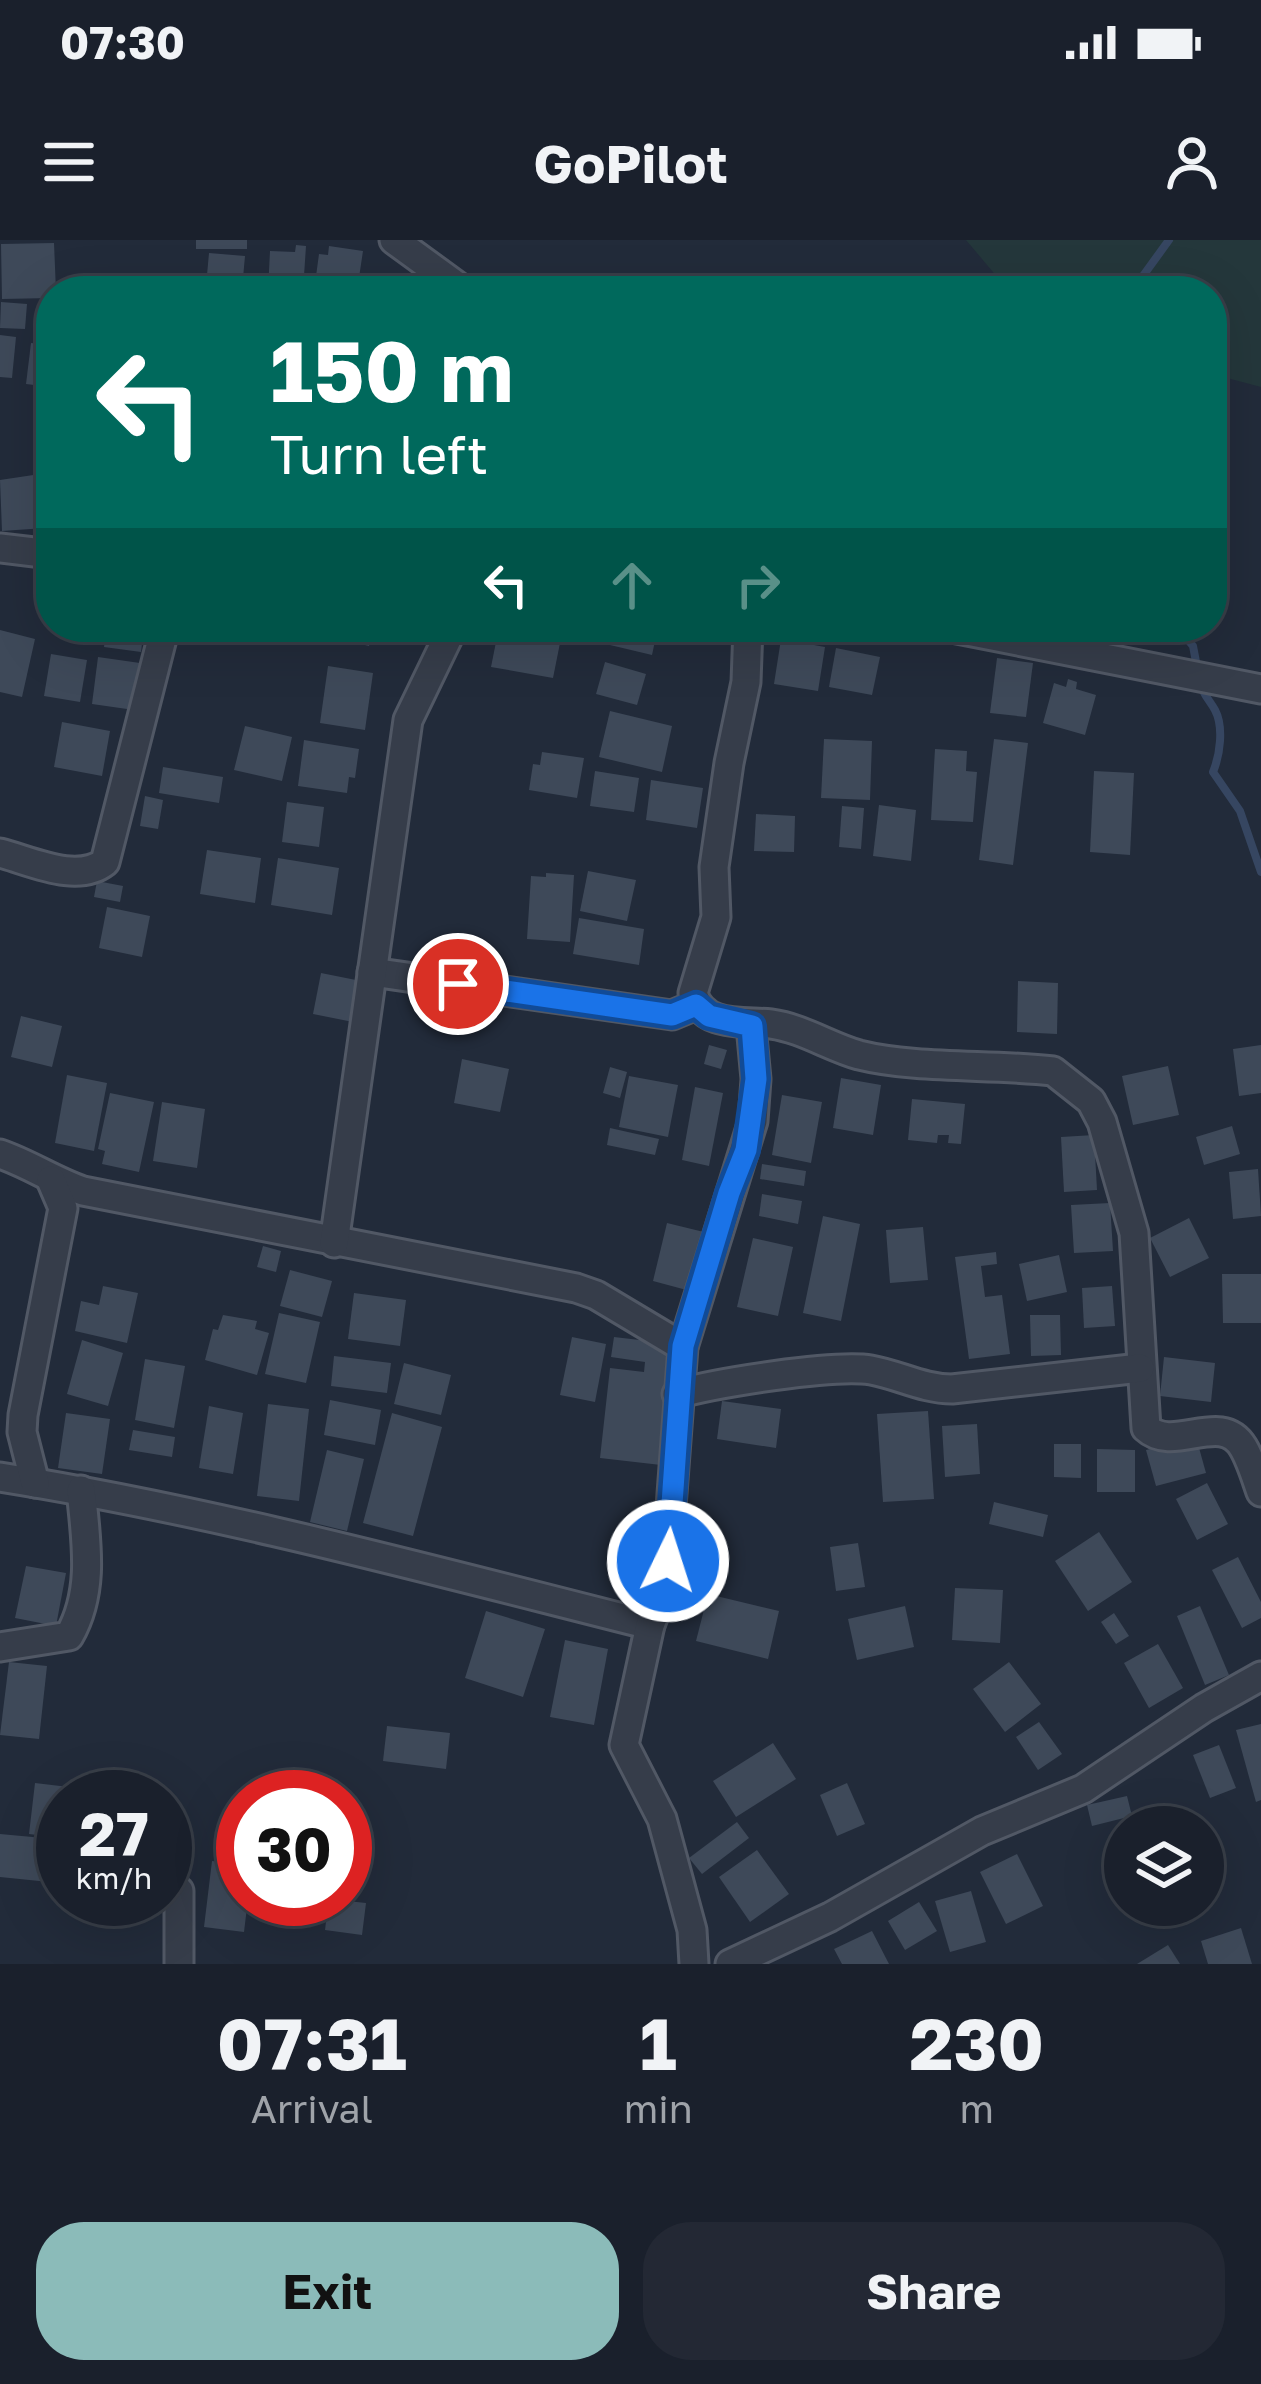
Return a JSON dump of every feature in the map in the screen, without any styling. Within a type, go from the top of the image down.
[{"type":"street","points":[[394,240],[443,276]]},
{"type":"street","points":[[0,548],[36,552]]},
{"type":"street","points":[[0,853],[79,873],[105,862],[161,642]]},
{"type":"street","points":[[334,1243],[409,720],[446,642]]},
{"type":"street","points":[[747,642],[746,682],[714,867],[716,917],[693,993],[696,1005],[709,1016],[752,1026],[768,1023],[859,1055],[1053,1072],[1074,1084],[1091,1101],[1102,1122],[1134,1233],[1146,1428],[1168,1438],[1214,1431],[1232,1434],[1244,1448],[1261,1492]]},
{"type":"street","points":[[1023,642],[1261,689]]},
{"type":"street","points":[[373,972],[672,1015],[696,1005]]},
{"type":"street","points":[[694,1964],[692,1930],[662,1819],[624,1744],[650,1625],[665,1587],[683,1346],[750,1136],[756,1079],[752,1026]]},
{"type":"street","points":[[0,1154],[22,1162],[73,1200],[576,1288],[683,1346]]},
{"type":"street","points":[[35,1483],[22,1415],[73,1200]]},
{"type":"street","points":[[677,1394],[704,1386],[832,1370],[877,1371],[932,1389],[952,1389],[1140,1368]]},
{"type":"street","points":[[0,1478],[81,1490],[361,1552],[650,1625]]},
{"type":"street","points":[[0,1647],[70,1636],[83,1611],[87,1551],[81,1490]]},
{"type":"street","points":[[730,1964],[830,1917],[982,1831],[1083,1789],[1261,1676]]},
{"type":"street","points":[[179,1926],[179,1964]]},
{"type":"green space","points":[[966,240],[1261,240],[1261,387],[1227,378],[1227,276],[996,276]]},
{"type":"building","points":[[196,240],[247,240],[247,249],[196,249]]},
{"type":"building","points":[[54,243],[55,276],[36,276],[36,298],[2,299],[1,244]]},
{"type":"building","points":[[296,245],[306,246],[304,276],[269,276],[270,251],[295,252]]},
{"type":"building","points":[[329,246],[363,251],[359,276],[316,276],[319,254],[328,255]]},
{"type":"building","points":[[209,253],[245,256],[243,276],[207,275]]},
{"type":"building","points":[[1,302],[27,304],[25,329],[0,328]]},
{"type":"building","points":[[0,335],[16,337],[12,378],[0,377]]},
{"type":"building","points":[[31,343],[36,344],[36,385],[26,384]]},
{"type":"building","points":[[36,475],[36,529],[2,531],[0,480]]},
{"type":"building","points":[[0,630],[35,639],[22,697],[0,692]]},
{"type":"building","points":[[104,642],[142,642],[141,652],[104,647]]},
{"type":"building","points":[[496,642],[560,642],[553,678],[491,667]]},
{"type":"building","points":[[611,642],[655,642],[652,655]]},
{"type":"building","points":[[781,642],[825,647],[818,691],[774,684]]},
{"type":"building","points":[[836,648],[880,657],[872,695],[829,687]]},
{"type":"building","points":[[51,654],[87,660],[80,702],[44,696]]},
{"type":"building","points":[[98,657],[140,663],[134,710],[92,704]]},
{"type":"building","points":[[997,658],[1033,663],[1026,717],[990,713]]},
{"type":"building","points":[[605,662],[646,674],[637,705],[596,694]]},
{"type":"building","points":[[328,666],[373,673],[365,730],[320,723]]},
{"type":"building","points":[[1068,679],[1077,682],[1076,689],[1096,695],[1085,735],[1043,723],[1054,683],[1066,687]]},
{"type":"building","points":[[610,711],[672,726],[662,772],[599,757]]},
{"type":"building","points":[[62,722],[110,731],[102,776],[54,767]]},
{"type":"building","points":[[245,726],[292,737],[282,781],[234,770]]},
{"type":"building","points":[[824,739],[872,741],[870,800],[821,798]]},
{"type":"building","points":[[994,739],[1028,743],[1013,865],[979,860]]},
{"type":"building","points":[[304,740],[359,749],[355,778],[349,777],[347,793],[298,786]]},
{"type":"building","points":[[935,749],[967,751],[966,771],[977,772],[973,822],[931,820]]},
{"type":"building","points":[[542,752],[584,758],[577,798],[529,790],[533,764],[540,765]]},
{"type":"building","points":[[163,767],[223,777],[219,803],[159,793]]},
{"type":"building","points":[[595,771],[639,778],[634,812],[590,806]]},
{"type":"building","points":[[1094,771],[1134,773],[1130,855],[1090,852]]},
{"type":"building","points":[[651,780],[703,788],[697,828],[646,820]]},
{"type":"building","points":[[145,796],[163,800],[158,829],[140,826]]},
{"type":"building","points":[[287,802],[324,807],[319,847],[282,842]]},
{"type":"building","points":[[879,805],[916,810],[911,861],[873,856]]},
{"type":"building","points":[[842,806],[864,808],[861,849],[839,847]]},
{"type":"building","points":[[756,814],[795,816],[794,852],[754,851]]},
{"type":"building","points":[[207,850],[261,858],[255,903],[200,894]]},
{"type":"building","points":[[278,858],[339,868],[332,915],[271,905]]},
{"type":"building","points":[[588,871],[636,880],[627,921],[580,911]]},
{"type":"building","points":[[546,873],[574,875],[570,942],[527,939],[531,876],[546,877]]},
{"type":"building","points":[[97,881],[123,886],[120,902],[94,897]]},
{"type":"building","points":[[107,907],[150,916],[142,957],[99,948]]},
{"type":"building","points":[[579,918],[644,929],[639,965],[573,954]]},
{"type":"building","points":[[321,973],[366,982],[358,1023],[313,1014]]},
{"type":"building","points":[[1018,981],[1058,983],[1057,1034],[1017,1032]]},
{"type":"building","points":[[21,1016],[62,1026],[52,1067],[11,1057]]},
{"type":"building","points":[[709,1045],[727,1050],[721,1069],[704,1064]]},
{"type":"building","points":[[1261,1045],[1261,1093],[1239,1096],[1233,1049]]},
{"type":"building","points":[[462,1059],[509,1069],[500,1112],[454,1103]]},
{"type":"building","points":[[1168,1066],[1179,1115],[1133,1125],[1122,1076]]},
{"type":"building","points":[[610,1067],[627,1072],[620,1098],[603,1093]]},
{"type":"building","points":[[67,1075],[107,1083],[94,1151],[55,1143]]},
{"type":"building","points":[[629,1076],[678,1085],[668,1137],[619,1127]]},
{"type":"building","points":[[841,1078],[881,1085],[873,1135],[833,1128]]},
{"type":"building","points":[[695,1087],[723,1093],[709,1166],[682,1160]]},
{"type":"building","points":[[110,1093],[154,1102],[139,1172],[102,1164],[105,1151],[98,1149]]},
{"type":"building","points":[[782,1095],[822,1102],[811,1163],[772,1155]]},
{"type":"building","points":[[912,1099],[965,1104],[961,1144],[948,1143],[949,1135],[938,1135],[937,1143],[908,1140]]},
{"type":"building","points":[[162,1102],[205,1109],[197,1168],[153,1161]]},
{"type":"building","points":[[1232,1126],[1240,1154],[1204,1165],[1196,1137]]},
{"type":"building","points":[[610,1128],[659,1139],[655,1155],[607,1145]]},
{"type":"building","points":[[1094,1135],[1097,1190],[1064,1192],[1061,1137]]},
{"type":"building","points":[[762,1164],[806,1171],[804,1186],[760,1179]]},
{"type":"building","points":[[1258,1169],[1261,1216],[1233,1219],[1229,1172]]},
{"type":"building","points":[[762,1194],[802,1201],[798,1224],[759,1216]]},
{"type":"building","points":[[1110,1203],[1113,1251],[1074,1253],[1071,1205]]},
{"type":"building","points":[[823,1216],[860,1224],[841,1321],[803,1313]]},
{"type":"building","points":[[1189,1218],[1209,1258],[1170,1277],[1150,1238]]},
{"type":"building","points":[[667,1223],[708,1233],[694,1292],[653,1281]]},
{"type":"building","points":[[923,1227],[928,1280],[890,1283],[886,1230]]},
{"type":"building","points":[[753,1238],[793,1247],[778,1316],[737,1307]]},
{"type":"building","points":[[263,1246],[281,1251],[276,1272],[257,1267]]},
{"type":"building","points":[[996,1252],[997,1264],[981,1266],[985,1297],[1002,1295],[1010,1354],[969,1359],[955,1257]]},
{"type":"building","points":[[1059,1255],[1067,1292],[1027,1301],[1019,1264]]},
{"type":"building","points":[[290,1270],[332,1281],[322,1317],[280,1306]]},
{"type":"building","points":[[1222,1274],[1261,1274],[1261,1323],[1223,1323]]},
{"type":"building","points":[[103,1286],[138,1293],[127,1343],[75,1331],[81,1301],[99,1305]]},
{"type":"building","points":[[1112,1286],[1115,1326],[1084,1328],[1082,1288]]},
{"type":"building","points":[[354,1293],[406,1300],[400,1346],[348,1339]]},
{"type":"building","points":[[279,1313],[320,1322],[306,1383],[265,1374]]},
{"type":"building","points":[[223,1315],[257,1321],[255,1329],[269,1333],[257,1375],[205,1360],[213,1329],[218,1330]]},
{"type":"building","points":[[1030,1315],[1060,1315],[1061,1355],[1031,1356]]},
{"type":"building","points":[[572,1337],[606,1344],[595,1402],[560,1395]]},
{"type":"building","points":[[614,1337],[674,1344],[661,1465],[600,1458],[610,1368],[644,1372],[645,1362],[611,1357]]},
{"type":"building","points":[[82,1340],[123,1353],[108,1406],[67,1394]]},
{"type":"building","points":[[334,1356],[391,1363],[387,1393],[331,1386]]},
{"type":"building","points":[[1164,1357],[1215,1363],[1211,1402],[1160,1396]]},
{"type":"building","points":[[145,1359],[185,1366],[174,1428],[135,1420]]},
{"type":"building","points":[[404,1363],[451,1375],[441,1415],[394,1404]]},
{"type":"building","points":[[330,1400],[381,1410],[375,1445],[324,1435]]},
{"type":"building","points":[[722,1401],[781,1409],[776,1448],[717,1439]]},
{"type":"building","points":[[268,1404],[309,1409],[299,1501],[257,1496]]},
{"type":"building","points":[[209,1406],[243,1413],[233,1474],[199,1468]]},
{"type":"building","points":[[928,1411],[934,1499],[883,1502],[877,1414]]},
{"type":"building","points":[[66,1413],[110,1419],[102,1474],[58,1468]]},
{"type":"building","points":[[392,1413],[442,1427],[413,1536],[363,1523]]},
{"type":"building","points":[[977,1424],[980,1474],[945,1477],[942,1426]]},
{"type":"building","points":[[133,1430],[175,1437],[172,1457],[129,1450]]},
{"type":"building","points":[[1196,1437],[1206,1473],[1156,1486],[1146,1450]]},
{"type":"building","points":[[1054,1444],[1081,1444],[1081,1478],[1054,1477]]},
{"type":"building","points":[[1097,1449],[1135,1450],[1135,1492],[1097,1492]]},
{"type":"building","points":[[327,1450],[364,1459],[347,1531],[310,1522]]},
{"type":"building","points":[[1207,1483],[1228,1524],[1197,1540],[1176,1499]]},
{"type":"building","points":[[994,1502],[1048,1515],[1043,1537],[989,1524]]},
{"type":"building","points":[[1099,1532],[1132,1582],[1088,1611],[1055,1561]]},
{"type":"building","points":[[858,1543],[865,1587],[836,1591],[830,1547]]},
{"type":"building","points":[[1238,1557],[1261,1602],[1261,1618],[1242,1628],[1212,1570]]},
{"type":"building","points":[[26,1566],[66,1573],[56,1626],[15,1618]]},
{"type":"building","points":[[955,1588],[1003,1590],[1000,1643],[952,1640]]},
{"type":"building","points":[[708,1594],[779,1611],[768,1659],[696,1641]]},
{"type":"building","points":[[905,1606],[914,1647],[857,1660],[848,1619]]},
{"type":"building","points":[[1200,1606],[1229,1675],[1205,1685],[1177,1616]]},
{"type":"building","points":[[486,1611],[545,1629],[523,1697],[465,1678]]},
{"type":"building","points":[[1114,1613],[1129,1636],[1116,1644],[1101,1622]]},
{"type":"building","points":[[565,1640],[608,1649],[594,1725],[550,1717]]},
{"type":"building","points":[[1158,1644],[1183,1688],[1149,1708],[1124,1663]]},
{"type":"building","points":[[9,1662],[47,1666],[39,1739],[0,1735]]},
{"type":"building","points":[[1009,1662],[1041,1704],[1005,1732],[973,1689]]},
{"type":"building","points":[[1039,1722],[1062,1754],[1038,1770],[1016,1737]]},
{"type":"building","points":[[1261,1724],[1261,1800],[1256,1802],[1236,1730]]},
{"type":"building","points":[[387,1726],[450,1733],[446,1769],[383,1761]]},
{"type":"building","points":[[773,1743],[796,1779],[736,1817],[713,1781]]},
{"type":"building","points":[[1219,1745],[1236,1788],[1210,1798],[1193,1755]]},
{"type":"building","points":[[35,1783],[36,1783],[36,1835],[29,1834]]},
{"type":"building","points":[[847,1783],[865,1824],[837,1836],[820,1795]]},
{"type":"building","points":[[1127,1796],[1130,1806],[1104,1806],[1104,1823],[1092,1826],[1087,1805]]},
{"type":"building","points":[[737,1822],[749,1838],[702,1874],[689,1858]]},
{"type":"building","points":[[0,1834],[36,1837],[36,1881],[0,1877]]},
{"type":"building","points":[[757,1850],[789,1894],[750,1922],[719,1877]]},
{"type":"building","points":[[1017,1854],[1043,1906],[1006,1924],[980,1872]]},
{"type":"building","points":[[212,1861],[216,1862],[216,1926],[245,1926],[244,1932],[204,1927]]},
{"type":"building","points":[[971,1891],[986,1942],[950,1952],[935,1901]]},
{"type":"building","points":[[919,1902],[937,1931],[905,1950],[888,1921]]},
{"type":"building","points":[[326,1926],[363,1926],[362,1935],[325,1930]]},
{"type":"building","points":[[1241,1928],[1252,1964],[1208,1964],[1201,1941]]},
{"type":"building","points":[[872,1931],[889,1964],[842,1964],[834,1949]]},
{"type":"building","points":[[1168,1945],[1180,1964],[1137,1964]]},
{"type":"waterway","points":[[1143,276],[1169,240]]},
{"type":"waterway","points":[[1190,642],[1197,667]]},
{"type":"waterway","points":[[1200,682],[1219,724],[1213,772],[1240,811],[1261,872]]},
{"type":"route","points":[[458,984],[672,1015],[696,1005],[709,1016],[752,1026],[753,1120],[683,1346],[668,1561]]}]
